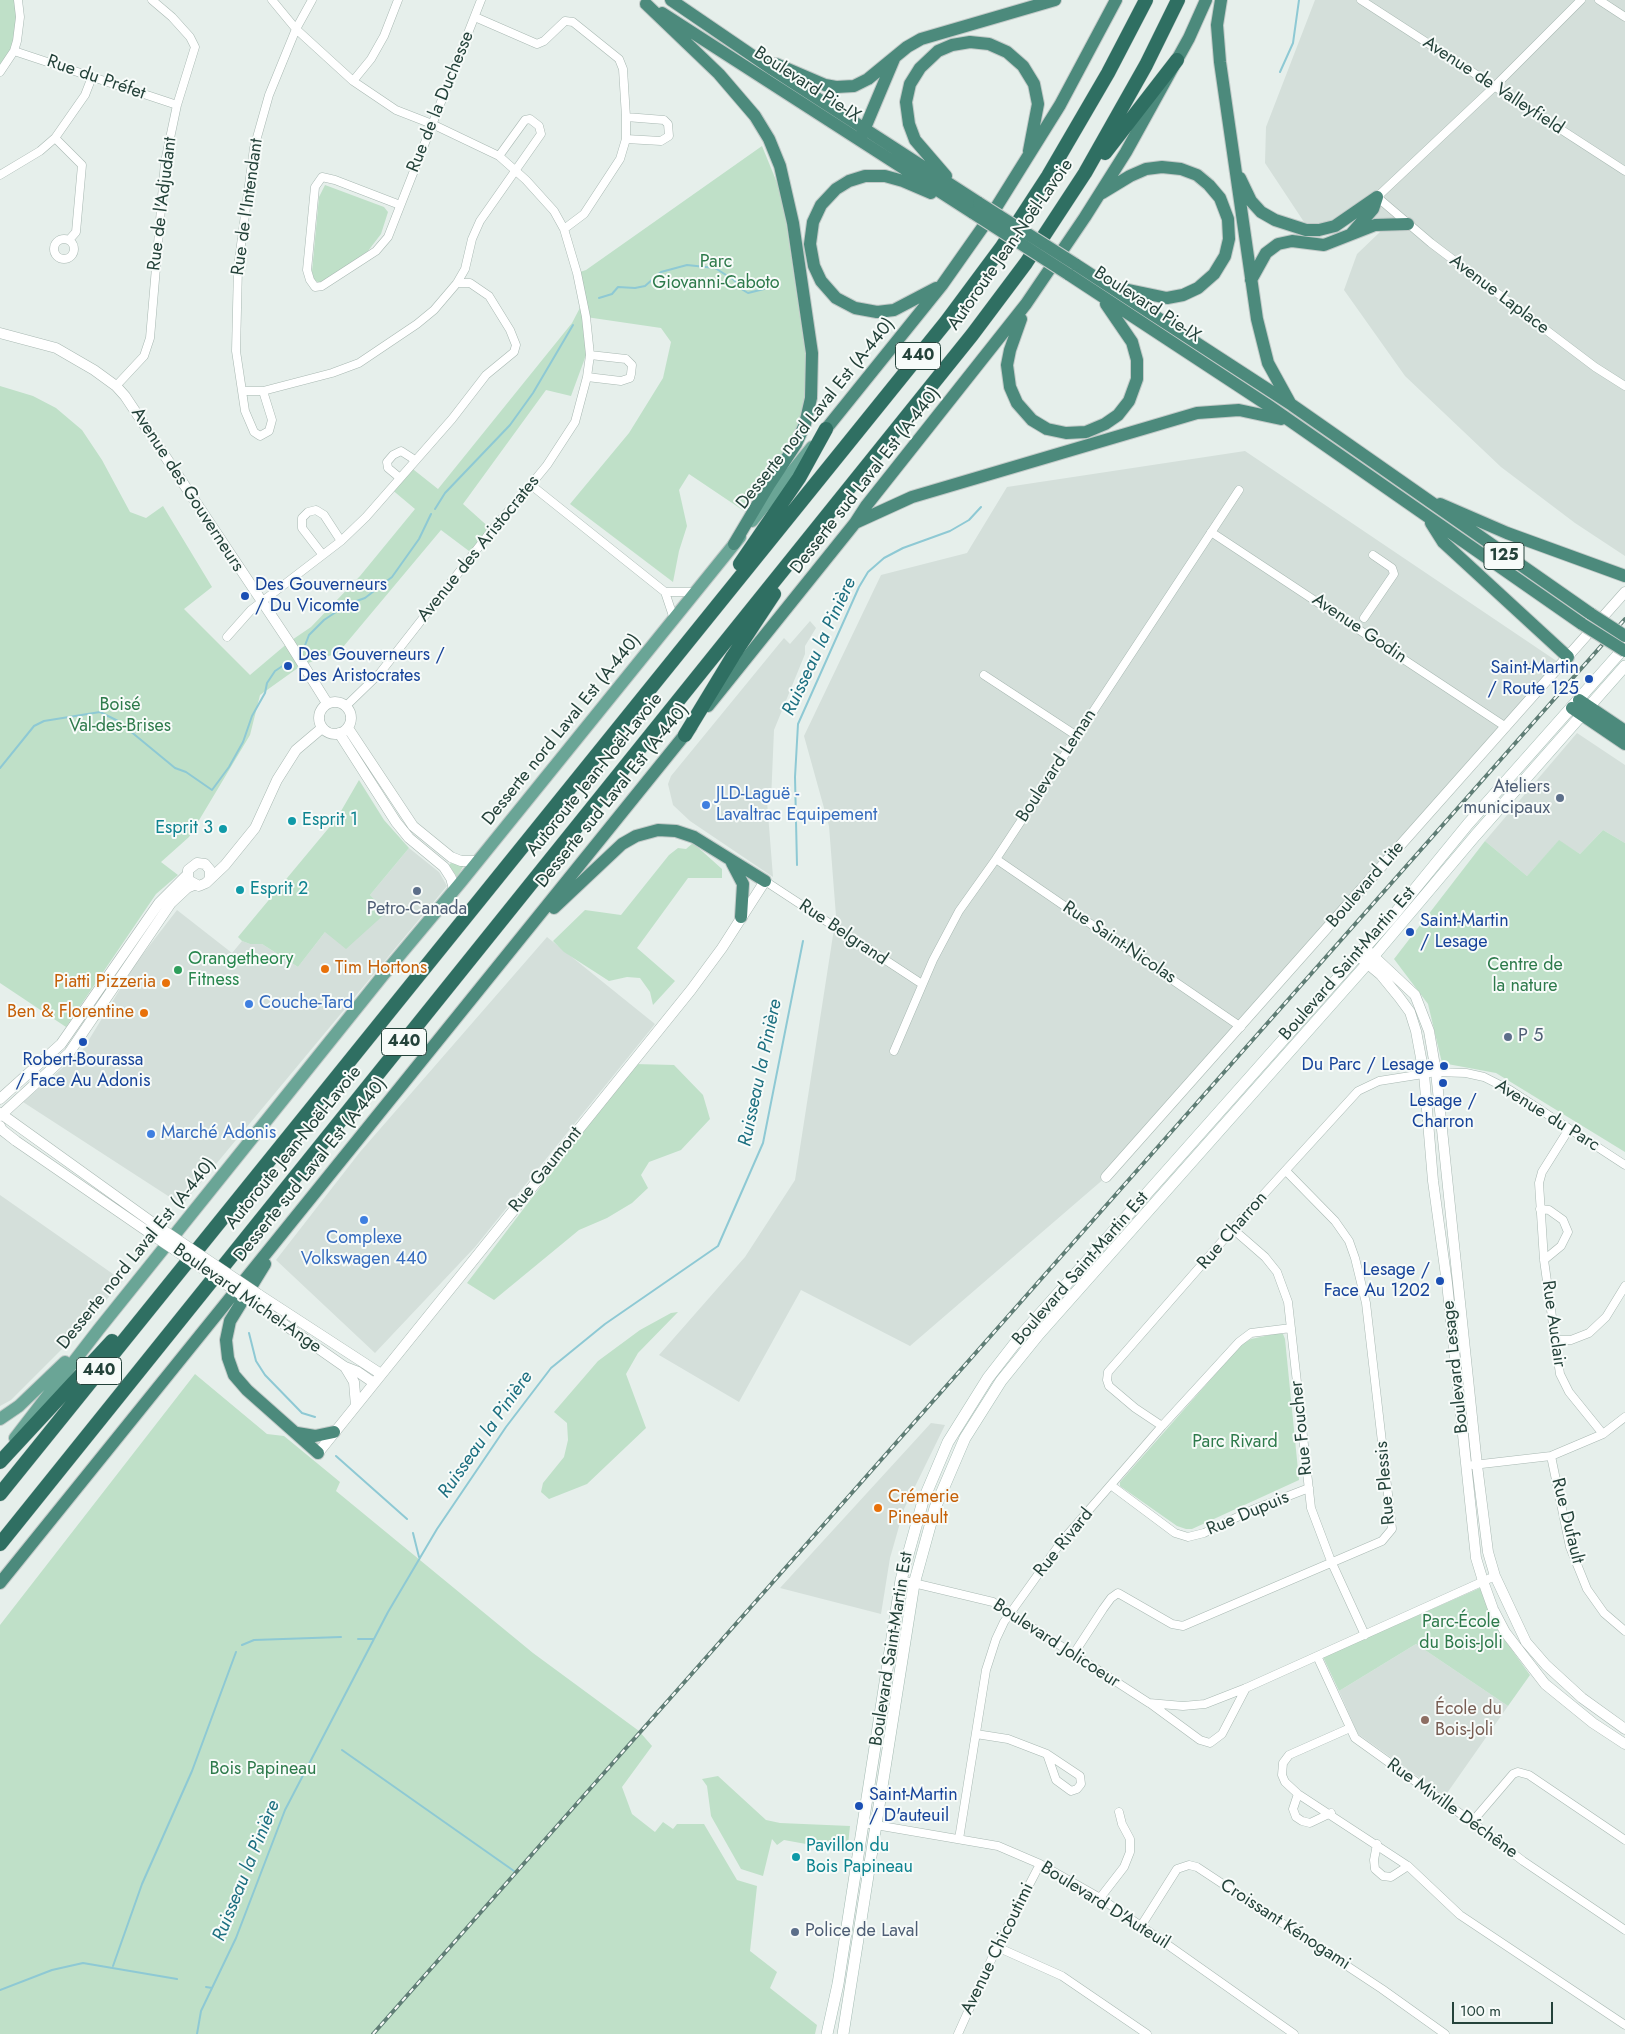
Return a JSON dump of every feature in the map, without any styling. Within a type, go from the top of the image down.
[{"type":"highway","name":"Boulevard Pie-IX","points":[[671,0],[743,51],[955,187],[973,209]]},
{"type":"highway","points":[[743,51],[819,83],[836,87],[858,84],[894,59],[911,44],[930,36],[1055,0]]},
{"type":"highway","name":"Desserte nord Laval Est (A-440)","points":[[826,429],[942,285],[1026,163],[1060,105],[1116,0]]},
{"type":"highway","name":"Autoroute Jean-Noël-Lavoie","points":[[0,1494],[912,365],[988,266],[1073,136],[1146,0]]},
{"type":"highway","name":"Autoroute Jean-Noël-Lavoie","points":[[0,1544],[978,328],[1066,203],[1122,109],[1178,0]]},
{"type":"highway","name":"Desserte sud Laval Est (A-440)","points":[[0,1583],[231,1295],[279,1240],[970,378],[1026,304],[1100,194],[1177,60],[1206,0]]},
{"type":"highway","points":[[1220,0],[1218,44],[1251,280],[1266,358],[1292,406]]},
{"type":"highway","name":"Boulevard Pie-IX","points":[[644,2],[685,26],[860,140],[1071,269],[1108,285],[1292,406],[1419,496],[1625,636]]},
{"type":"highway","points":[[644,2],[719,74],[755,116],[769,139],[780,166],[792,216],[812,353],[812,398],[805,424],[796,444],[768,485],[734,544]]},
{"type":"highway","points":[[955,187],[918,144],[909,124],[906,108],[908,89],[920,68],[933,55],[952,45],[977,42],[995,46],[1018,60],[1028,73],[1036,90],[1038,110],[1026,163]]},
{"type":"highway","points":[[860,140],[894,59]]},
{"type":"highway","points":[[1066,203],[1177,60]]},
{"type":"highway","points":[[1235,166],[1257,208],[1275,220],[1301,229],[1319,230],[1335,226],[1377,197]]},
{"type":"highway","points":[[1100,194],[1146,169],[1162,167],[1181,169],[1197,175],[1214,190],[1224,207],[1229,224],[1230,239],[1223,261],[1207,281],[1193,290],[1178,296],[1161,297],[1108,285]]},
{"type":"highway","points":[[942,285],[908,305],[888,312],[866,311],[846,304],[828,291],[815,271],[810,244],[813,222],[821,205],[836,189],[854,179],[870,176],[885,176],[903,180],[973,209]]},
{"type":"highway","points":[[1352,234],[1373,209],[1377,197]]},
{"type":"highway","points":[[1251,280],[1266,253],[1278,244],[1292,242],[1324,245],[1379,224],[1408,224]]},
{"type":"highway","name":"Boulevard Pie-IX","points":[[1071,269],[1100,296],[1287,420],[1625,652]]},
{"type":"highway","points":[[1026,304],[1007,360],[1007,376],[1012,393],[1023,412],[1042,427],[1060,432],[1081,433],[1100,427],[1118,415],[1128,401],[1137,379],[1137,360],[1132,342],[1100,296]]},
{"type":"highway","points":[[855,523],[912,497],[1198,413],[1239,410],[1287,420]]},
{"type":"highway","points":[[694,633],[799,478],[826,429]]},
{"type":"highway","points":[[1419,496],[1507,533],[1625,576]]},
{"type":"highway","points":[[1427,517],[1443,542],[1568,657]]},
{"type":"highway","points":[[685,735],[808,540]]},
{"type":"highway","points":[[1580,708],[1625,731]]},
{"type":"highway","points":[[1580,708],[1625,744]]},
{"type":"highway","points":[[526,932],[616,849],[641,834],[664,830],[682,833],[704,842],[730,861],[765,881]]},
{"type":"highway","points":[[730,861],[743,884],[741,917]]},
{"type":"highway","points":[[279,1240],[233,1315],[228,1327],[226,1346],[230,1364],[243,1386],[318,1453]]},
{"type":"highway","points":[[0,1462],[198,1249]]},
{"type":"highway","points":[[295,1433],[315,1436],[334,1432]]},
{"type":"main road","name":"Desserte nord Laval Est (A-440)","points":[[0,1457],[99,1329],[826,429]]},
{"type":"main road","name":"Boulevard Saint-Martin Est","points":[[827,2034],[867,1890],[914,1584],[928,1530],[948,1474],[965,1438],[1001,1381],[1038,1334],[1371,960],[1580,708],[1625,647]]},
{"type":"main road","name":"Boulevard Saint-Martin Est","points":[[843,2034],[853,1893],[901,1580],[914,1528],[933,1474],[948,1442],[1000,1361],[1361,951],[1468,824],[1580,708],[1625,666]]},
{"type":"main road","points":[[0,1419],[30,1397],[99,1329]]},
{"type":"main road","points":[[853,1893],[867,1890]]},
{"type":"street","points":[[0,72],[14,51],[20,17],[18,0]]},
{"type":"street","name":"Rue de l'Adjudant","points":[[116,386],[144,356],[150,338],[163,178],[177,105],[195,47],[190,37],[172,17],[152,0]]},
{"type":"street","name":"Avenue des Aristocrates","points":[[272,0],[296,29],[353,81],[396,110],[432,124],[499,156],[515,169],[554,211],[564,229],[584,300],[590,355],[587,377],[575,422],[547,465],[488,535],[380,673],[346,706]]},
{"type":"street","points":[[280,8],[285,0]]},
{"type":"street","points":[[296,29],[312,0]]},
{"type":"street","points":[[353,81],[371,59],[384,36],[398,0]]},
{"type":"street","name":"Rue de la Duchesse","points":[[400,205],[335,180],[322,177],[315,187],[307,270],[310,280],[315,287],[322,286],[376,251],[388,238],[481,0]]},
{"type":"street","name":"Avenue de Valleyfield","points":[[1361,0],[1625,171]]},
{"type":"street","points":[[1377,197],[1581,0]]},
{"type":"street","points":[[1598,0],[1625,17]]},
{"type":"street","points":[[475,17],[537,44],[544,41],[560,24],[565,21],[573,22],[619,59],[623,69],[626,117],[626,139],[620,159],[584,214],[564,229]]},
{"type":"street","name":"Rue de l'Intendant","points":[[263,391],[272,420],[269,431],[260,436],[254,432],[249,422],[236,351],[238,268],[254,148],[268,95],[296,29]]},
{"type":"street","name":"Rue du Préfet","points":[[14,51],[177,105]]},
{"type":"street","points":[[0,175],[40,151],[55,138],[85,95],[92,77]]},
{"type":"street","points":[[626,117],[664,120],[668,124],[669,136],[661,141],[626,139]]},
{"type":"street","points":[[243,391],[263,391],[332,373],[359,363],[417,324],[451,293],[465,269],[472,239],[480,222],[541,134],[539,126],[530,119],[525,120],[499,156]]},
{"type":"street","points":[[55,138],[82,166],[76,232],[69,240]]},
{"type":"street","name":"Avenue Laplace","points":[[1377,197],[1408,224],[1595,367],[1625,386]]},
{"type":"street","points":[[227,637],[251,610],[341,541],[452,419],[486,375],[514,352],[516,345],[510,330],[488,296],[470,283],[457,284]]},
{"type":"street","name":"Avenue des Gouverneurs","points":[[0,334],[56,348],[94,370],[116,386],[139,416],[327,704]]},
{"type":"street","points":[[587,377],[621,381],[630,378],[631,374],[632,365],[626,359],[590,355]]},
{"type":"street","points":[[400,478],[388,468],[387,462],[393,455],[401,451],[415,460]]},
{"type":"street","points":[[531,485],[665,592],[674,618]]},
{"type":"street","name":"Boulevard Leman","points":[[894,1051],[922,984],[959,911],[996,859],[1239,490]]},
{"type":"street","points":[[322,554],[302,528],[302,518],[308,512],[316,510],[324,515],[341,541]]},
{"type":"street","name":"Avenue Godin","points":[[1211,532],[1506,727]]},
{"type":"street","points":[[1364,618],[1394,574],[1392,568],[1373,555]]},
{"type":"street","points":[[665,592],[695,592]]},
{"type":"street","name":"Boulevard Lite","points":[[1106,1177],[1625,592]]},
{"type":"street","points":[[984,675],[1077,736]]},
{"type":"street","points":[[336,701],[346,706],[351,717],[343,730],[330,733],[322,728],[319,715],[327,704],[336,701]]},
{"type":"street","points":[[0,1114],[69,1053],[171,903],[187,888],[194,885],[204,885],[229,857],[244,844],[255,828],[277,780],[296,750],[322,728]]},
{"type":"street","points":[[343,730],[414,826],[451,857],[461,861],[478,861]]},
{"type":"street","points":[[343,730],[401,829],[444,868],[451,878],[454,889]]},
{"type":"street","points":[[0,1099],[61,1044],[160,903],[187,875],[188,870],[193,864],[204,864],[229,857]]},
{"type":"street","name":"Rue Saint-Nicolas","points":[[996,859],[1241,1026]]},
{"type":"street","points":[[204,864],[210,870],[210,878]]},
{"type":"street","points":[[187,875],[188,880],[194,885]]},
{"type":"street","name":"Rue Belgrand","points":[[765,881],[922,984]]},
{"type":"street","name":"Rue Gaumont","points":[[318,1453],[691,990],[765,881]]},
{"type":"street","name":"Boulevard Lesage","points":[[1361,951],[1415,995],[1421,1006],[1429,1031],[1436,1072],[1472,1465],[1476,1558],[1483,1581],[1493,1609],[1505,1632],[1545,1684],[1593,1722],[1625,1744]]},
{"type":"street","name":"Boulevard Lesage","points":[[1371,960],[1410,1012],[1416,1031],[1424,1074],[1433,1182],[1472,1465],[1488,1552],[1495,1576],[1526,1642],[1546,1665],[1582,1698],[1625,1729]]},
{"type":"street","name":"Rue Charron","points":[[1162,1426],[1135,1408],[1109,1386],[1107,1380],[1108,1372],[1358,1091],[1379,1081],[1436,1072]]},
{"type":"street","name":"Avenue du Parc","points":[[1436,1072],[1466,1073],[1484,1077],[1510,1090],[1625,1165]]},
{"type":"street","name":"Boulevard Michel-Ange","points":[[0,1114],[157,1232]]},
{"type":"street","name":"Boulevard Michel-Ange","points":[[0,1126],[2,1130],[23,1146],[255,1298],[381,1374]]},
{"type":"street","name":"Rue Auclair","points":[[1569,1129],[1542,1172],[1538,1183],[1544,1260],[1560,1374],[1569,1392],[1603,1434]]},
{"type":"street","name":"Rue Plessis","points":[[1074,1655],[1102,1609],[1118,1593],[1172,1624],[1183,1626],[1224,1610],[1331,1561],[1382,1541],[1389,1535],[1392,1529],[1366,1303],[1355,1258],[1348,1241],[1336,1221],[1286,1172]]},
{"type":"street","name":"Rue Auclair","points":[[1540,1208],[1549,1210],[1563,1220],[1568,1232],[1561,1246],[1544,1260]]},
{"type":"street","name":"Rue Foucher","points":[[1234,1230],[1265,1257],[1277,1272],[1288,1302],[1311,1508],[1331,1561],[1365,1635]]},
{"type":"street","points":[[1554,1340],[1571,1340],[1589,1333],[1606,1317],[1625,1286]]},
{"type":"street","name":"Boulevard Michel-Ange","points":[[255,1298],[346,1367],[358,1372],[374,1383]]},
{"type":"street","name":"Rue Rivard","points":[[959,1839],[988,1661],[1010,1613],[1062,1541],[1112,1486],[1162,1426],[1239,1342],[1251,1333],[1291,1328]]},
{"type":"street","points":[[346,1367],[354,1382],[356,1406]]},
{"type":"street","points":[[1472,1465],[1551,1456],[1603,1434],[1625,1417]]},
{"type":"street","name":"Rue Dufault","points":[[1551,1456],[1570,1547],[1587,1588],[1604,1613],[1625,1631]]},
{"type":"street","name":"Rue Dupuis","points":[[1112,1486],[1175,1533],[1188,1536],[1204,1533],[1252,1510],[1309,1488]]},
{"type":"street","name":"Boulevard Jolicoeur","points":[[1149,1703],[1167,1706],[1205,1704],[1246,1688],[1495,1576]]},
{"type":"street","name":"Boulevard Jolicoeur","points":[[901,1580],[988,1600],[1149,1703],[1200,1740],[1210,1743],[1222,1734],[1246,1688]]},
{"type":"street","name":"Rue Miville Déchêne","points":[[1317,1656],[1355,1738],[1523,1861],[1625,1930]]},
{"type":"street","points":[[1350,1728],[1289,1755],[1283,1763],[1282,1775],[1285,1782],[1298,1794],[1408,1866],[1460,1915],[1625,2025]]},
{"type":"street","points":[[976,1734],[1008,1738],[1047,1754],[1080,1776],[1081,1784],[1077,1788],[1071,1790],[1056,1780],[1047,1754]]},
{"type":"street","points":[[1472,1822],[1513,1774],[1518,1772],[1529,1774],[1625,1840]]},
{"type":"street","points":[[1298,1794],[1292,1809],[1296,1817],[1302,1821],[1310,1823],[1330,1814]]},
{"type":"street","points":[[1100,1898],[1124,1867],[1130,1852],[1130,1839],[1122,1824],[1119,1812]]},
{"type":"street","name":"Boulevard D'Auteuil","points":[[864,1823],[998,1846],[1040,1864],[1100,1898],[1288,2032]]},
{"type":"street","points":[[1377,1844],[1374,1860],[1375,1868],[1383,1876],[1391,1877],[1408,1866]]},
{"type":"street","name":"Avenue Chicoutimi","points":[[958,2034],[997,1947],[1040,1864]]},
{"type":"street","name":"Croissant Kénogami","points":[[1141,1926],[1177,1869],[1189,1865],[1197,1867],[1382,1989],[1445,2034]]},
{"type":"street","points":[[997,1947],[1062,1976],[1147,2034]]},
{"type":"shaded area","points":[[1315,0],[1625,0],[1625,556],[1575,523],[1501,467],[1405,376],[1344,290],[1357,254],[1380,232],[1357,205],[1333,223],[1316,226],[1304,222],[1265,163],[1266,127]]},
{"type":"shaded area","points":[[1245,451],[1558,662],[1106,1177],[910,1346],[801,1290],[739,1402],[659,1355],[745,1257],[795,1180],[836,916],[829,826],[804,736],[881,575],[967,553],[1007,487]]},
{"type":"shaded area","points":[[810,621],[816,628],[805,646],[805,654],[774,730],[771,800],[767,801],[773,877],[690,821],[673,805],[668,784],[671,776],[784,638],[790,644]]},
{"type":"shaded area","points":[[1577,733],[1625,765],[1625,843],[1603,830],[1580,854],[1559,841],[1527,876],[1485,841]]},
{"type":"shaded area","points":[[409,848],[439,872],[447,886],[182,1205],[23,1102],[82,1051],[136,963],[177,910],[232,953],[242,941],[250,944],[262,944],[298,967],[325,932],[387,912],[370,895]]},
{"type":"shaded area","points":[[547,937],[655,1024],[475,1247],[375,1353],[276,1260],[360,1152]]},
{"type":"shaded area","points":[[0,1195],[123,1281],[70,1341],[11,1400],[0,1406]]},
{"type":"shaded area","points":[[931,1423],[945,1425],[904,1509],[890,1558],[881,1614],[780,1588]]},
{"type":"shaded area","name":"École du Bois-Joli","points":[[1416,1644],[1508,1706],[1445,1796],[1358,1734],[1339,1691]]},
{"type":"green space","points":[[0,0],[18,0],[17,41],[0,72]]},
{"type":"green space","points":[[762,146],[782,195],[807,364],[806,397],[797,427],[785,450],[744,511],[689,474],[679,490],[687,526],[679,551],[673,582],[570,504],[629,433],[663,378],[671,342],[661,328],[586,317],[589,347],[571,396],[546,390],[463,504],[492,530],[473,554],[441,530],[338,653],[302,665],[260,695],[250,735],[189,837],[161,862],[178,875],[156,894],[66,1027],[0,983],[0,386],[33,396],[56,408],[82,430],[102,460],[130,512],[146,518],[163,506],[212,587],[184,609],[250,675],[289,642],[311,627],[360,576],[415,509],[390,488],[409,466],[438,489],[572,323],[584,300],[577,273],[586,270]]},
{"type":"green space","points":[[325,185],[384,207],[388,212],[381,234],[368,251],[321,284],[313,279],[312,271],[319,197]]},
{"type":"green space","points":[[359,780],[384,820],[409,848],[370,895],[387,912],[346,949],[325,932],[298,967],[262,944],[250,944],[242,941],[238,937],[337,818]]},
{"type":"green space","name":"Centre de la nature","points":[[1603,830],[1625,843],[1625,1152],[1496,1073],[1442,1063],[1428,1004],[1394,959],[1485,841],[1527,876],[1559,840],[1580,854]]},
{"type":"green space","points":[[693,843],[722,869],[722,878],[688,878],[637,948],[675,981],[653,1005],[650,992],[640,978],[627,977],[609,981],[564,952],[553,941],[585,910],[621,915],[669,855],[678,848],[686,849]]},
{"type":"green space","points":[[451,863],[464,865],[457,877],[449,865]]},
{"type":"green space","points":[[634,1064],[674,1065],[703,1095],[710,1119],[681,1150],[649,1162],[641,1175],[648,1188],[632,1203],[607,1218],[579,1230],[494,1300],[467,1283]]},
{"type":"green space","points":[[678,1312],[638,1353],[626,1374],[646,1428],[587,1484],[549,1499],[541,1492],[543,1483],[564,1457],[568,1440],[567,1423],[554,1412],[598,1361],[640,1330],[671,1313]]},
{"type":"green space","name":"Parc Rivard","points":[[1279,1333],[1283,1334],[1285,1339],[1299,1480],[1192,1529],[1177,1526],[1120,1486],[1120,1482],[1242,1344],[1251,1339]]},
{"type":"green space","name":"Bois Papineau","points":[[195,1374],[267,1434],[284,1436],[340,1482],[336,1491],[533,1653],[639,1731],[652,1746],[622,1787],[632,1814],[655,1832],[663,1822],[673,1829],[677,1824],[704,1824],[737,1880],[757,1886],[750,1951],[777,1972],[770,1988],[817,2025],[815,2034],[0,2034],[0,1625]]},
{"type":"green space","name":"Parc-École du Bois-Joli","points":[[1480,1588],[1494,1625],[1530,1675],[1508,1706],[1416,1644],[1339,1691],[1323,1657]]},
{"type":"green space","points":[[718,1776],[766,1820],[780,1823],[850,1826],[848,1845],[806,1844],[784,1840],[777,1845],[772,1839],[763,1876],[741,1869],[711,1816],[707,1786],[702,1779]]},
{"type":"waterway","name":"Ruisseau la Pinière","points":[[1280,72],[1293,43],[1299,0]]},
{"type":"waterway","points":[[599,298],[612,294],[618,287],[635,288],[645,286],[661,272],[687,265],[715,268],[734,280],[748,293],[764,289]]},
{"type":"waterway","points":[[435,509],[445,493],[510,425],[533,393],[573,325]]},
{"type":"waterway","name":"Ruisseau la Pinière","points":[[797,865],[795,777],[798,724],[859,587],[868,572],[884,558],[903,548],[950,531],[969,520],[981,507]]},
{"type":"waterway","points":[[304,648],[309,635],[324,620],[348,604],[365,598],[392,577],[419,539],[431,514]]},
{"type":"waterway","points":[[0,768],[34,726],[44,721],[100,712],[118,721],[175,768],[186,772],[212,790],[229,767],[243,742],[252,716],[265,693],[267,683],[275,671],[284,665]]},
{"type":"waterway","name":"Ruisseau la Pinière","points":[[197,2034],[201,2011],[236,1938],[285,1810],[388,1612],[437,1529],[506,1427],[551,1368],[605,1324],[718,1246],[763,1143],[803,941]]},
{"type":"waterway","points":[[249,1333],[256,1361],[265,1375],[302,1413],[315,1417]]},
{"type":"waterway","points":[[336,1456],[407,1519]]},
{"type":"waterway","points":[[413,1533],[419,1557]]},
{"type":"waterway","points":[[242,1645],[254,1640],[341,1637]]},
{"type":"waterway","points":[[358,1639],[374,1639]]},
{"type":"waterway","points":[[113,1966],[142,1884],[192,1771],[236,1652]]},
{"type":"waterway","points":[[342,1750],[514,1871]]},
{"type":"waterway","points":[[0,1990],[52,1970],[83,1963],[177,1979]]},
{"type":"waterway","name":"Ruisseau la Pinière","points":[[206,1987],[212,1988]]},
{"type":"railway","points":[[373,2034],[1625,619]]},
{"type":"place","name":"Des Gouverneurs / Du Vicomte","points":[[245,596]]},
{"type":"place","name":"Des Gouverneurs / Des Aristocrates","points":[[288,666]]},
{"type":"place","name":"Saint-Martin / Route 125","points":[[1589,679]]},
{"type":"place","name":"Ateliers municipaux","points":[[1560,798]]},
{"type":"place","name":"JLD-Laguë - Lavaltrac Equipement","points":[[706,805]]},
{"type":"place","name":"Esprit 1","points":[[292,821]]},
{"type":"place","name":"Esprit 3","points":[[223,829]]},
{"type":"place","name":"Esprit 2","points":[[240,890]]},
{"type":"place","name":"Petro-Canada","points":[[417,891]]},
{"type":"place","name":"Saint-Martin / Lesage","points":[[1410,932]]},
{"type":"place","name":"Tim Hortons","points":[[325,969]]},
{"type":"place","name":"Orangetheory Fitness","points":[[178,970]]},
{"type":"place","name":"Piatti Pizzeria","points":[[166,983]]},
{"type":"place","name":"Couche-Tard","points":[[249,1004]]},
{"type":"place","name":"Ben & Florentine","points":[[144,1013]]},
{"type":"place","name":"P 5","points":[[1508,1037]]},
{"type":"place","name":"Robert-Bourassa / Face Au Adonis","points":[[83,1042]]},
{"type":"place","name":"Du Parc / Lesage","points":[[1444,1066]]},
{"type":"place","name":"Lesage / Charron","points":[[1443,1083]]},
{"type":"place","name":"Marché Adonis","points":[[151,1134]]},
{"type":"place","name":"Complexe Volkswagen 440","points":[[364,1220]]},
{"type":"place","name":"Lesage / Face Au 1202","points":[[1440,1281]]},
{"type":"place","name":"Crémerie Pineault","points":[[878,1508]]},
{"type":"place","name":"École du Bois-Joli","points":[[1425,1720]]},
{"type":"place","name":"Saint-Martin / D'auteuil","points":[[859,1806]]},
{"type":"place","name":"Pavillon du Bois Papineau","points":[[796,1857]]},
{"type":"place","name":"Police de Laval","points":[[795,1932]]},
{"type":"park label","name":"Parc Giovanni-Caboto","points":[[716,273]]},
{"type":"park label","name":"Boisé Val-des-Brises","points":[[120,716]]}]
